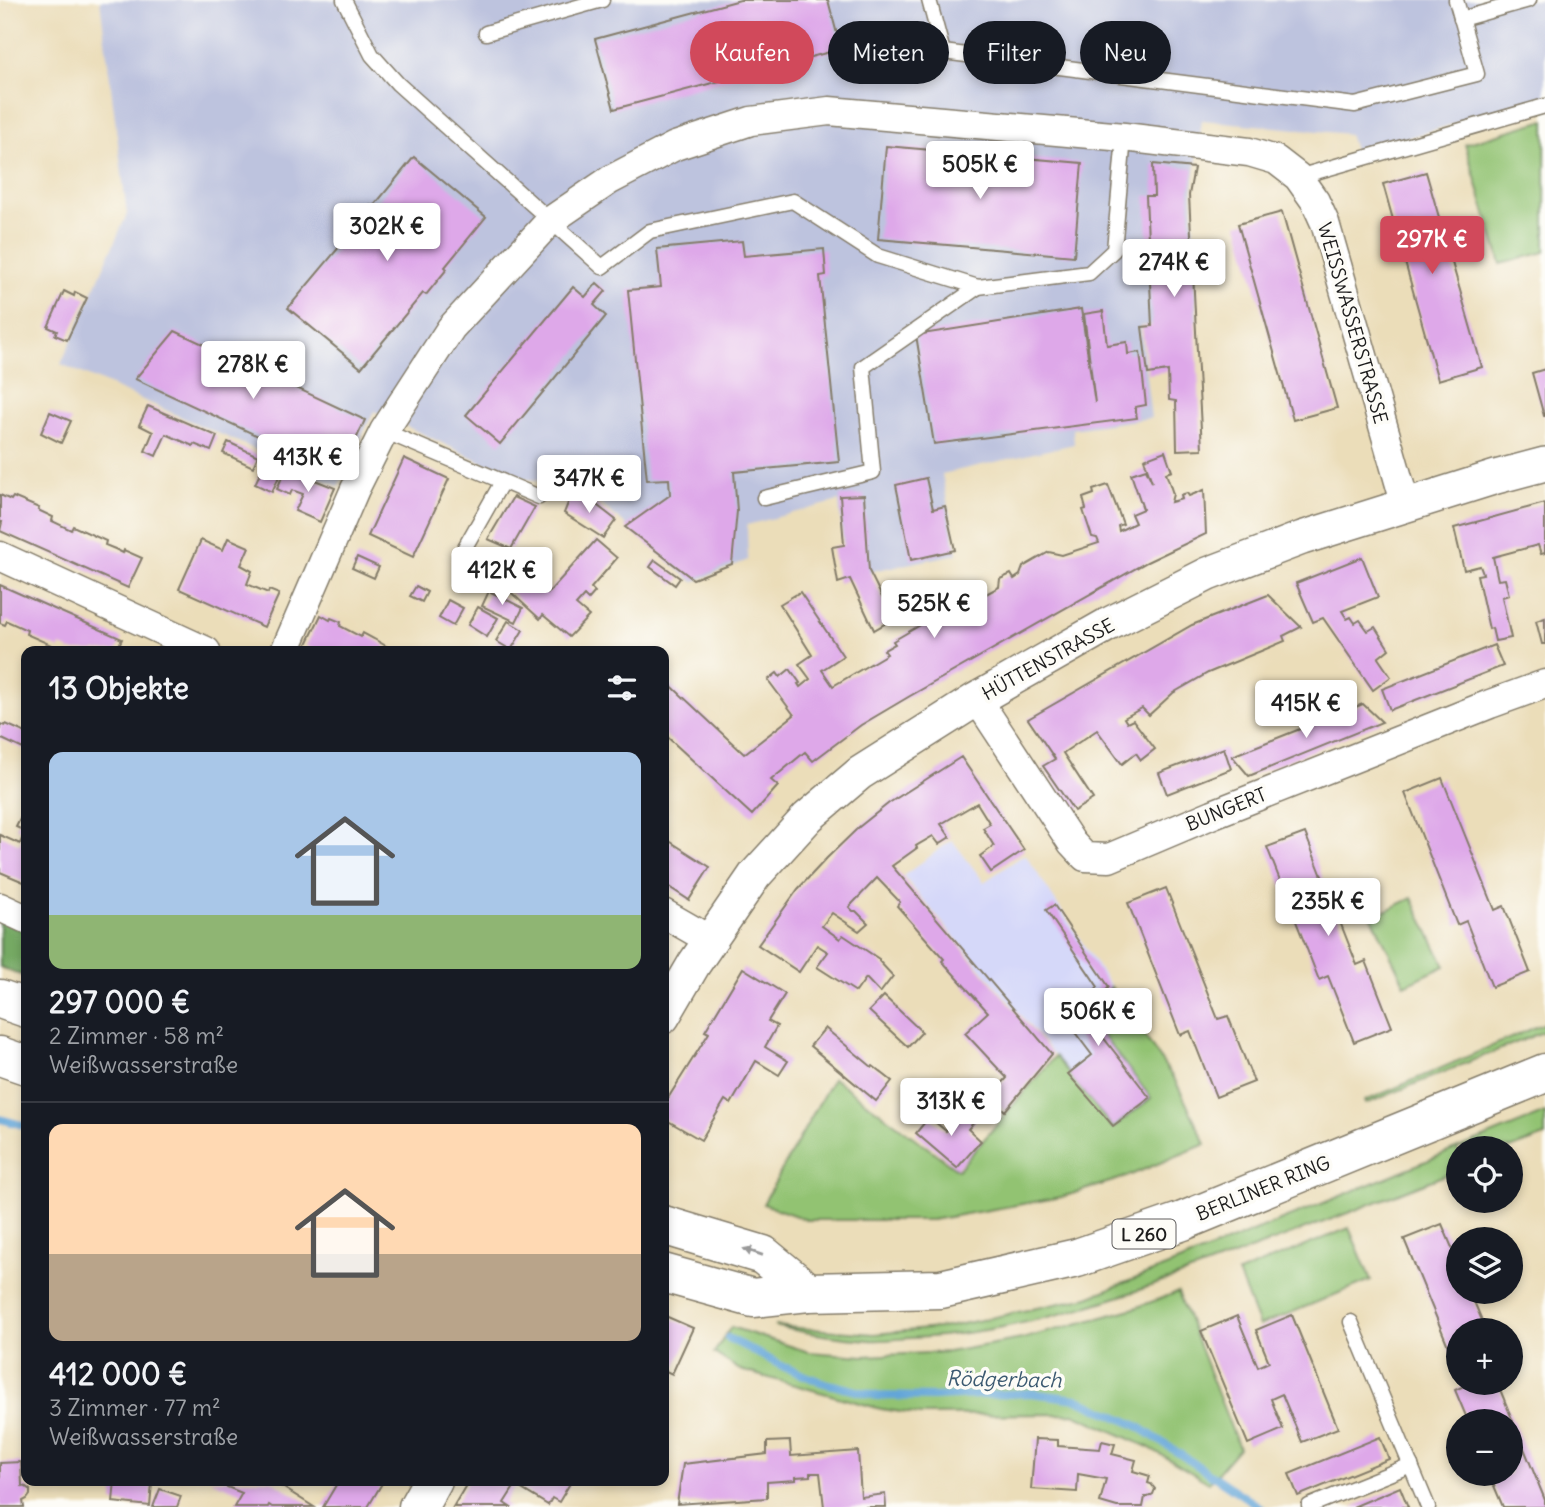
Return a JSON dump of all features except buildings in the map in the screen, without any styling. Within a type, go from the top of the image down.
[{"type":"main road","points":[[0,999],[21,1006]]},
{"type":"main road","points":[[0,1056],[21,1063]]},
{"type":"main road","name":"BERLINER RING","points":[[669,1275],[752,1298],[808,1292],[941,1289],[1077,1258],[1183,1221],[1545,1073]]},
{"type":"main road","points":[[669,1226],[763,1255],[808,1292]]},
{"type":"main road","points":[[418,1507],[430,1486]]},
{"type":"street","name":"WEISSWASSERSTRASSE","points":[[287,646],[355,489],[384,431],[451,328],[550,220],[610,180],[675,146],[751,121],[829,111],[1124,137],[1249,152],[1276,160],[1298,177],[1315,201],[1325,223],[1406,506]]},
{"type":"street","name":"HÜTTENSTRASSE","points":[[669,1007],[710,940],[755,876],[808,817],[860,773],[978,699],[1107,625],[1209,574],[1302,538],[1545,464]]},
{"type":"street","points":[[0,556],[195,646]]},
{"type":"street","name":"BUNGERT","points":[[978,699],[1072,843],[1085,857],[1109,858],[1352,758],[1545,684]]},
{"type":"street","points":[[0,907],[21,917]]},
{"type":"street","points":[[669,916],[710,940]]},
{"type":"lane","points":[[344,0],[372,55],[398,84],[602,267],[650,231],[793,201],[878,256],[978,287],[1088,273],[1114,250],[1124,137]]},
{"type":"lane","points":[[486,33],[603,0]]},
{"type":"lane","points":[[929,0],[943,52],[1354,105],[1477,74],[1456,0]]},
{"type":"lane","points":[[1461,19],[1529,0]]},
{"type":"lane","points":[[1298,177],[1545,106]]},
{"type":"lane","points":[[764,498],[873,472],[863,367],[978,287]]},
{"type":"lane","points":[[384,431],[539,496]]},
{"type":"lane","points":[[460,556],[502,482]]},
{"type":"lane","points":[[1351,1322],[1428,1507]]},
{"type":"lane","points":[[1309,1507],[1411,1465]]},
{"type":"shaded area","points":[[100,0],[1545,0],[1545,97],[1355,153],[1349,134],[1202,120],[1192,194],[1197,321],[1140,326],[1151,418],[1073,429],[1074,444],[942,474],[957,554],[847,576],[839,501],[747,525],[748,560],[693,582],[595,499],[565,485],[514,477],[374,411],[338,486],[61,364],[127,214]]},
{"type":"shaded area","points":[[952,840],[984,882],[1025,854],[1111,987],[1088,1016],[1151,1098],[1112,1128],[903,876]]},
{"type":"green space","points":[[1545,120],[1545,252],[1501,264],[1465,144]]},
{"type":"green space","points":[[1412,898],[1445,966],[1405,985],[1372,917]]},
{"type":"green space","points":[[0,920],[21,930],[21,975],[0,967]]},
{"type":"green space","points":[[1111,987],[1176,1082],[1206,1144],[1126,1177],[1062,1197],[932,1220],[807,1220],[763,1204],[833,1078],[958,1170],[1055,1056],[1113,1128],[1151,1098],[1087,1015]]},
{"type":"green space","points":[[1545,1023],[1545,1031],[1366,1104],[1365,1101]]},
{"type":"green space","points":[[1545,1113],[1545,1136],[1523,1144],[1523,1136],[1488,1136]]},
{"type":"green space","points":[[1446,1153],[1446,1175],[1199,1269],[1119,1297],[1037,1320],[953,1335],[885,1340],[833,1337],[774,1326],[874,1334],[948,1327],[1088,1297]]},
{"type":"green space","points":[[1349,1228],[1371,1280],[1259,1326],[1238,1273]]},
{"type":"green space","points":[[1178,1292],[1239,1448],[1209,1483],[1148,1447],[1074,1414],[920,1415],[881,1409],[740,1370],[714,1353],[731,1327],[809,1352],[864,1356],[948,1352],[1022,1339],[1135,1308]]},
{"type":"waterway","name":"Rödgerbach","points":[[0,1119],[21,1125]]},
{"type":"waterway","name":"Rödgerbach","points":[[728,1338],[784,1367],[821,1382],[877,1396],[1031,1393],[1077,1399],[1136,1425],[1260,1507]]}]
